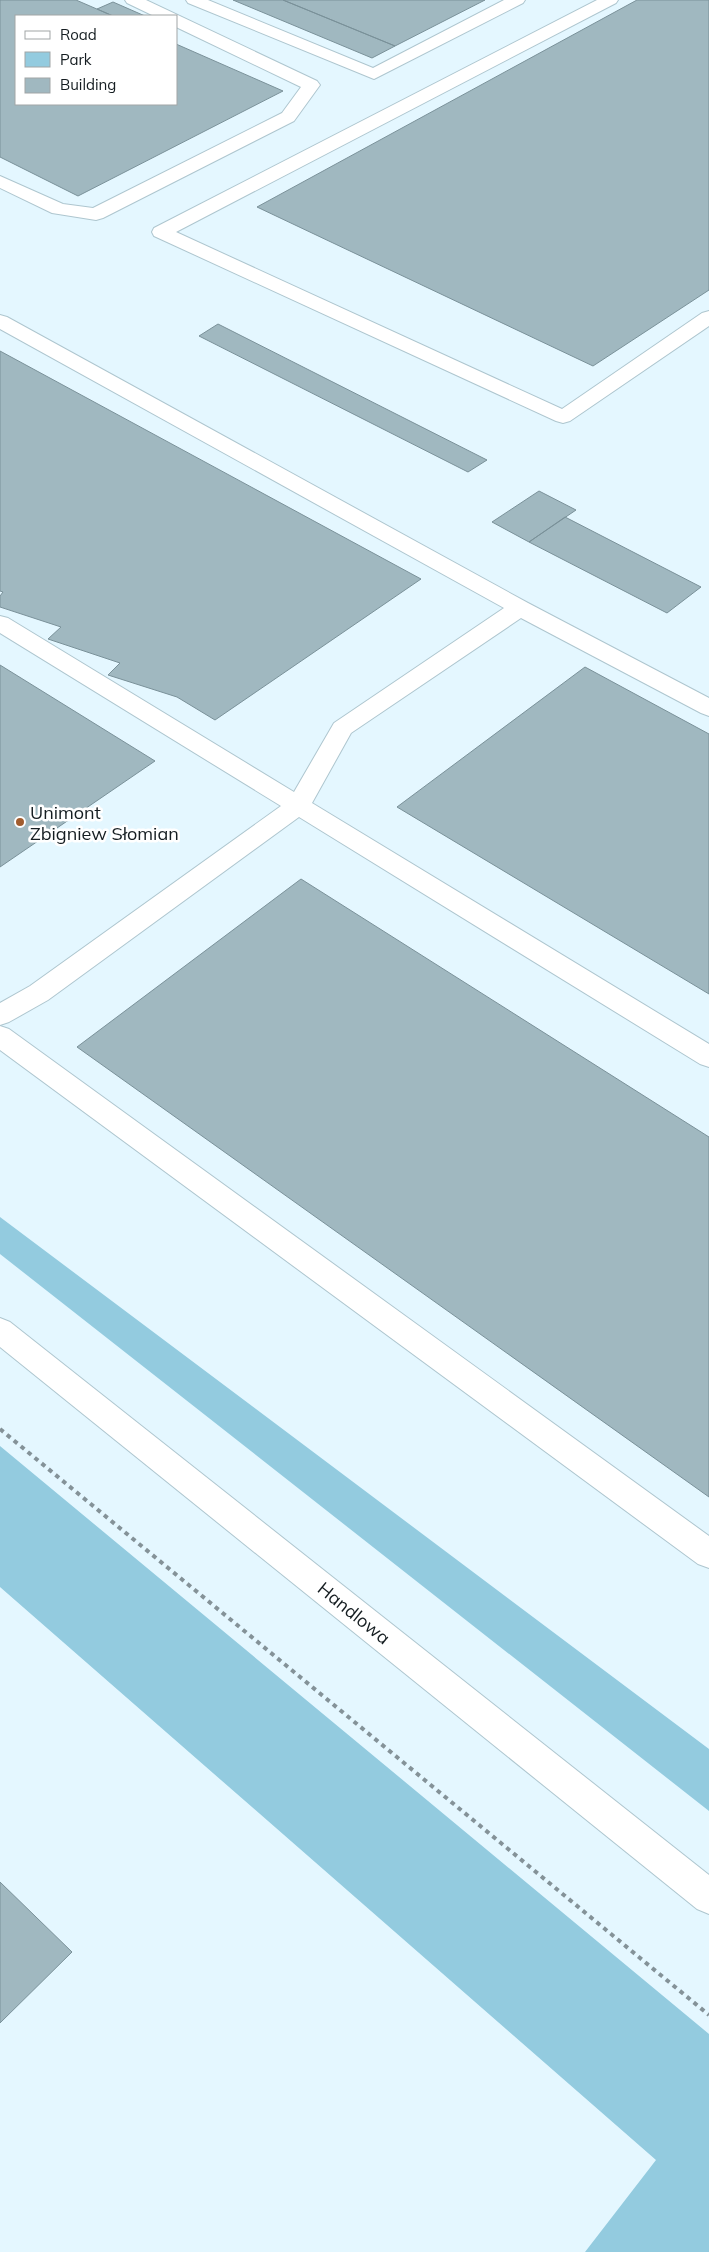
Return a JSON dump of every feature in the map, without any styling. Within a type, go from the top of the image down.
[{"type":"street","points":[[133,0],[165,15]]},
{"type":"street","points":[[194,0],[374,74],[517,0]]},
{"type":"street","points":[[610,0],[161,232],[562,417],[709,317]]},
{"type":"street","points":[[0,181],[59,210],[96,214],[288,118],[311,85],[178,21]]},
{"type":"street","points":[[0,321],[520,608],[709,708]]},
{"type":"street","points":[[0,1015],[39,993],[298,806],[342,728],[520,608]]},
{"type":"street","points":[[0,623],[709,1057]]},
{"type":"street","points":[[0,1036],[709,1554]]},
{"type":"street","name":"Handlowa","points":[[0,1330],[709,1897]]},
{"type":"path","points":[[0,1429],[709,2015]]},
{"type":"green space","points":[[0,1217],[709,1749],[709,1811],[0,1254]]},
{"type":"green space","points":[[0,1446],[709,2034],[709,2252],[585,2252],[656,2160],[0,1587]]},
{"type":"building","points":[[0,0],[76,0],[111,15],[15,15],[15,105],[178,105],[178,45],[283,91],[78,196],[0,157]]},
{"type":"building","points":[[233,0],[283,0],[395,46],[372,58]]},
{"type":"building","points":[[283,0],[485,0],[395,46]]},
{"type":"building","points":[[637,0],[709,0],[709,290],[593,366],[257,207]]},
{"type":"building","points":[[113,2],[143,15],[111,15],[97,9]]},
{"type":"building","points":[[218,324],[487,460],[468,472],[199,336]]},
{"type":"building","points":[[0,351],[421,579],[215,720],[177,697],[108,675],[120,663],[48,639],[61,627],[0,607],[0,596],[3,592],[0,591]]},
{"type":"building","points":[[539,491],[576,510],[529,542],[492,522]]},
{"type":"building","points":[[565,517],[701,587],[667,613],[529,542]]},
{"type":"building","points":[[0,665],[155,761],[0,867]]},
{"type":"building","points":[[585,667],[709,734],[709,994],[397,807]]},
{"type":"building","points":[[301,879],[709,1137],[709,1497],[77,1047]]},
{"type":"building","points":[[0,1882],[72,1952],[0,2023]]},
{"type":"place","name":"Unimont Zbigniew Słomian","points":[[20,822]]}]
